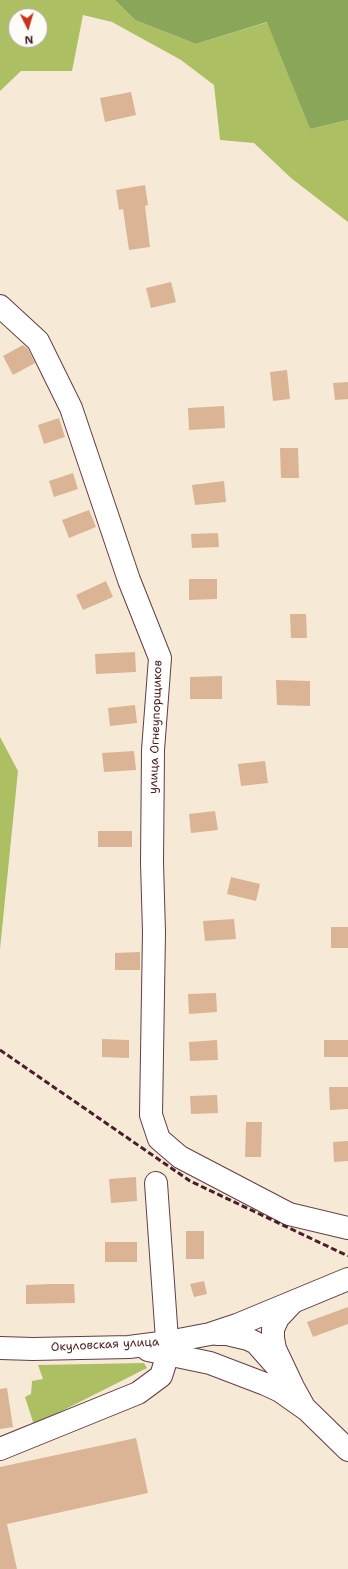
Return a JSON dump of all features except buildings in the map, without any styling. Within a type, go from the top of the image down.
[{"type":"street","name":"улица Огнеупорщиков","points":[[0,306],[38,342],[71,408],[129,580],[160,658],[153,750],[152,863],[154,932],[151,1115],[159,1139],[180,1158],[289,1214],[348,1228]]},
{"type":"street","points":[[0,1449],[138,1393],[161,1376],[168,1348],[156,1183]]},
{"type":"street","points":[[210,1334],[237,1325],[348,1279]]},
{"type":"street","points":[[292,1387],[275,1349],[273,1329],[278,1318],[294,1301]]},
{"type":"street","points":[[265,1313],[254,1324],[250,1331],[248,1349],[252,1363],[266,1384]]},
{"type":"street","points":[[210,1334],[227,1334],[248,1339],[256,1343],[292,1387],[307,1410]]},
{"type":"street","name":"Окуловская улица","points":[[0,1348],[168,1348],[210,1334]]},
{"type":"street","points":[[168,1348],[266,1384],[280,1391],[307,1410],[348,1450]]},
{"type":"green space","points":[[0,0],[115,0],[135,20],[196,44],[268,22],[310,129],[348,120],[348,222],[291,178],[254,143],[220,140],[214,85],[181,60],[112,22],[83,15],[72,71],[21,71],[0,91]]},
{"type":"green space","points":[[115,0],[348,0],[348,120],[310,129],[267,22],[196,44],[135,20]]},
{"type":"green space","points":[[0,737],[18,771],[0,949]]},
{"type":"green space","points":[[144,1363],[147,1368],[34,1425],[25,1397],[31,1394],[32,1381],[43,1379],[38,1365]]},
{"type":"railway","points":[[0,1050],[190,1181],[348,1256]]}]
